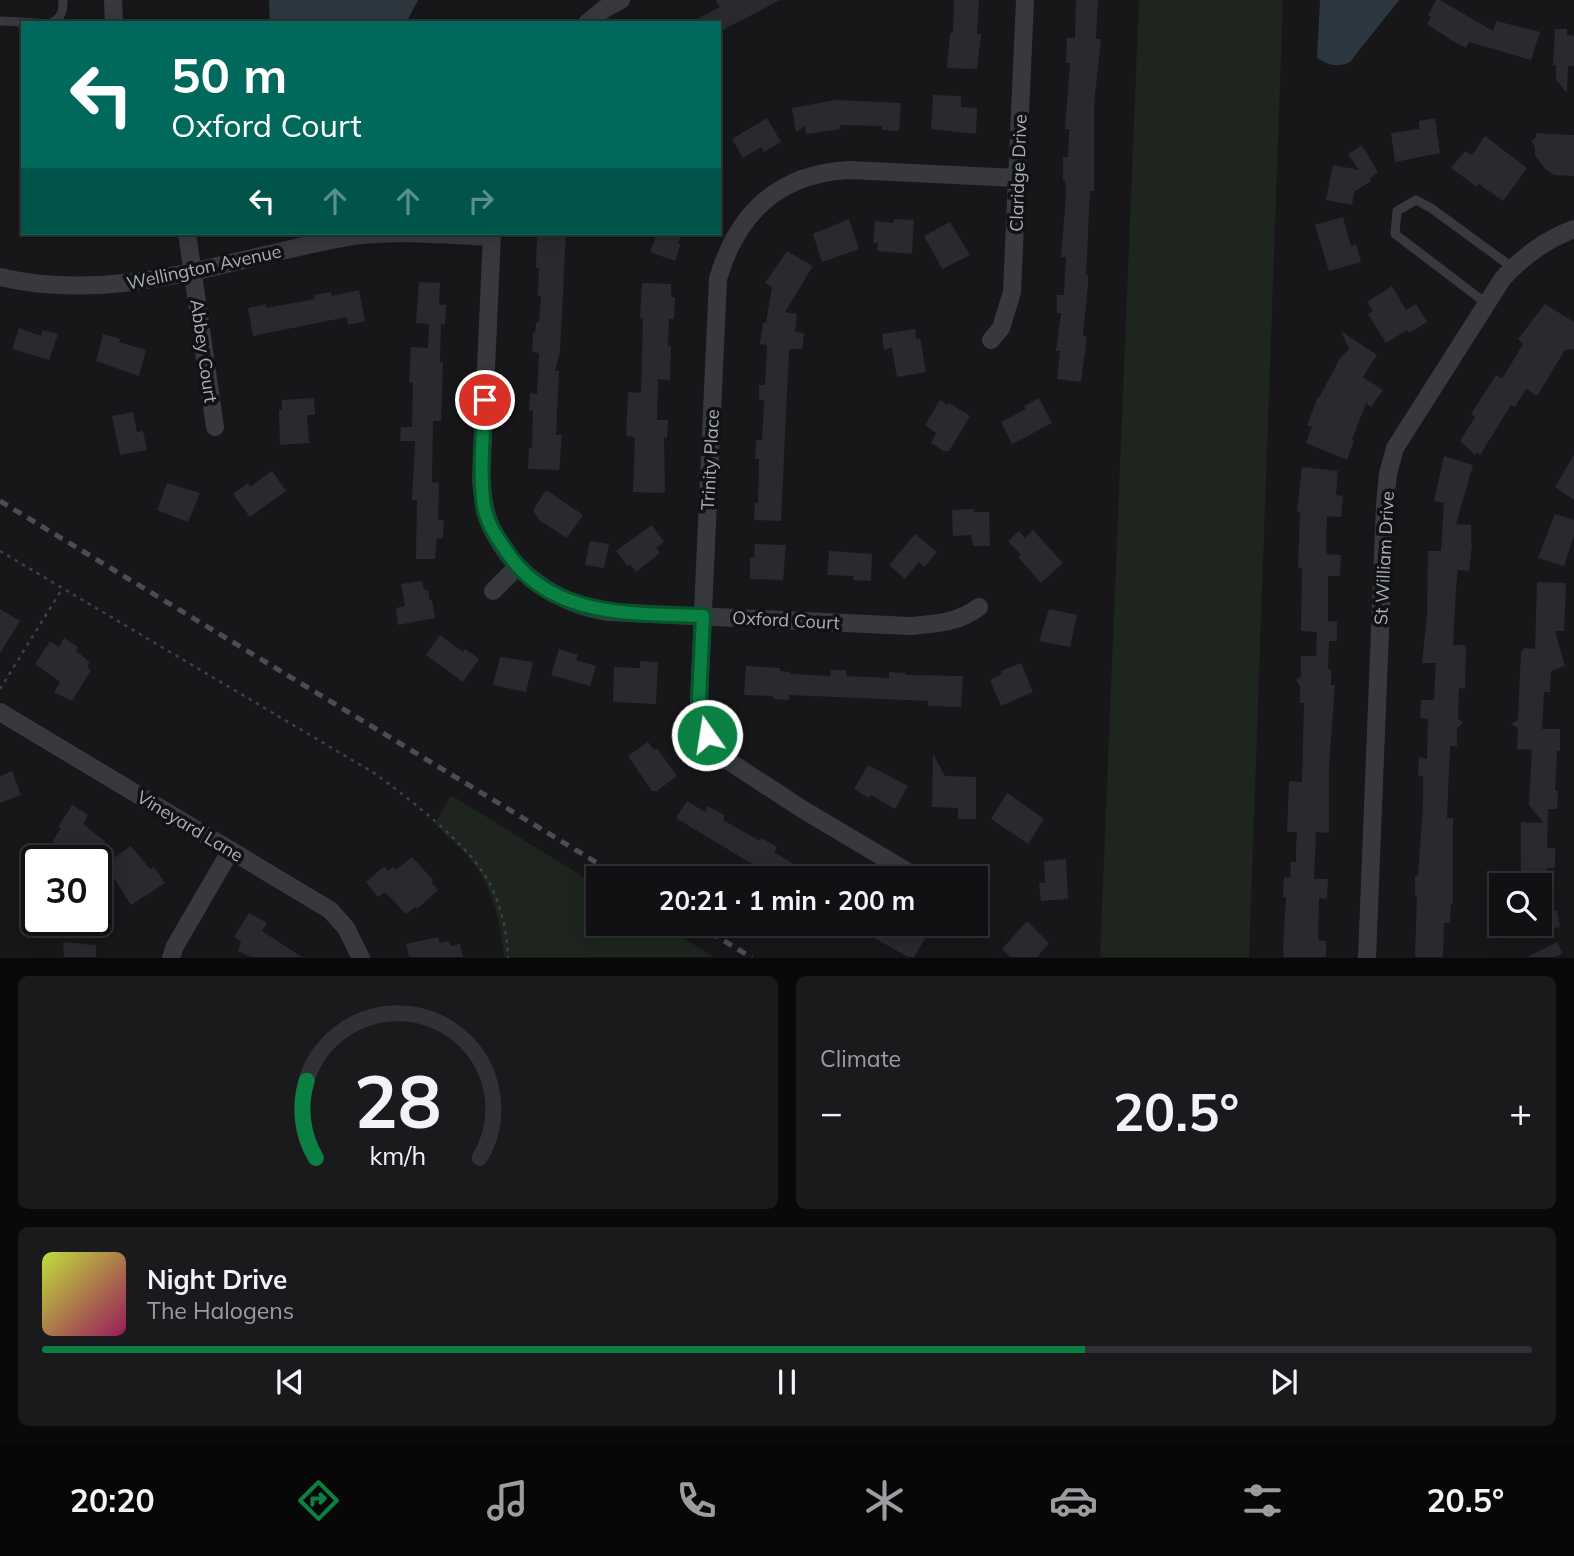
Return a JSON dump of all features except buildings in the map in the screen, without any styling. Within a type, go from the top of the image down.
[{"type":"street","points":[[113,0],[114,21]]},
{"type":"street","points":[[589,21],[621,0]]},
{"type":"street","name":"Claridge Drive","points":[[991,340],[1001,328],[1012,292],[1025,0]]},
{"type":"street","name":"Trinity Place","points":[[898,866],[802,810],[721,755],[707,735],[699,700],[718,279],[726,251],[756,207],[803,178],[835,171],[1017,178]]},
{"type":"street","name":"St William Drive","points":[[1367,957],[1385,505],[1388,474],[1395,449],[1503,278],[1526,255],[1555,236],[1574,229]]},
{"type":"street","name":"Abbey Court","points":[[187,235],[215,427]]},
{"type":"street","name":"Wellington Avenue","points":[[0,277],[64,286],[113,286],[362,235]]},
{"type":"street","name":"Oxford Court","points":[[492,235],[481,481],[485,510],[490,526],[509,556],[552,594],[593,610],[910,626],[945,622],[968,615],[979,607]]},
{"type":"street","points":[[493,591],[518,566]]},
{"type":"street","name":"Vineyard Lane","points":[[0,712],[330,910],[346,928],[361,957]]},
{"type":"street","points":[[171,957],[174,946],[230,850]]},
{"type":"lane","points":[[55,21],[62,12],[63,0]]},
{"type":"lane","points":[[0,21],[21,22]]},
{"type":"lane","points":[[1487,304],[1395,234],[1397,211],[1416,200],[1513,268]]},
{"type":"path","points":[[0,551],[374,773],[403,794],[466,851],[483,872],[496,898],[505,928],[508,957]]},
{"type":"path","points":[[0,689],[62,589]]},
{"type":"shaded area","points":[[269,0],[418,0],[407,21],[270,21]]},
{"type":"shaded area","points":[[1139,0],[1283,0],[1249,957],[1100,957]]},
{"type":"shaded area","points":[[1320,0],[1399,0],[1350,62],[1337,65],[1317,58]]},
{"type":"shaded area","points":[[451,795],[586,879],[586,936],[680,936],[714,957],[504,957],[501,932],[487,885],[470,859],[435,824]]},
{"type":"railway","points":[[0,501],[602,866]]},
{"type":"railway","points":[[716,936],[752,958]]},
{"type":"route","points":[[485,400],[481,481],[485,510],[490,526],[509,556],[552,594],[593,610],[703,616],[699,700],[707,735]]}]
